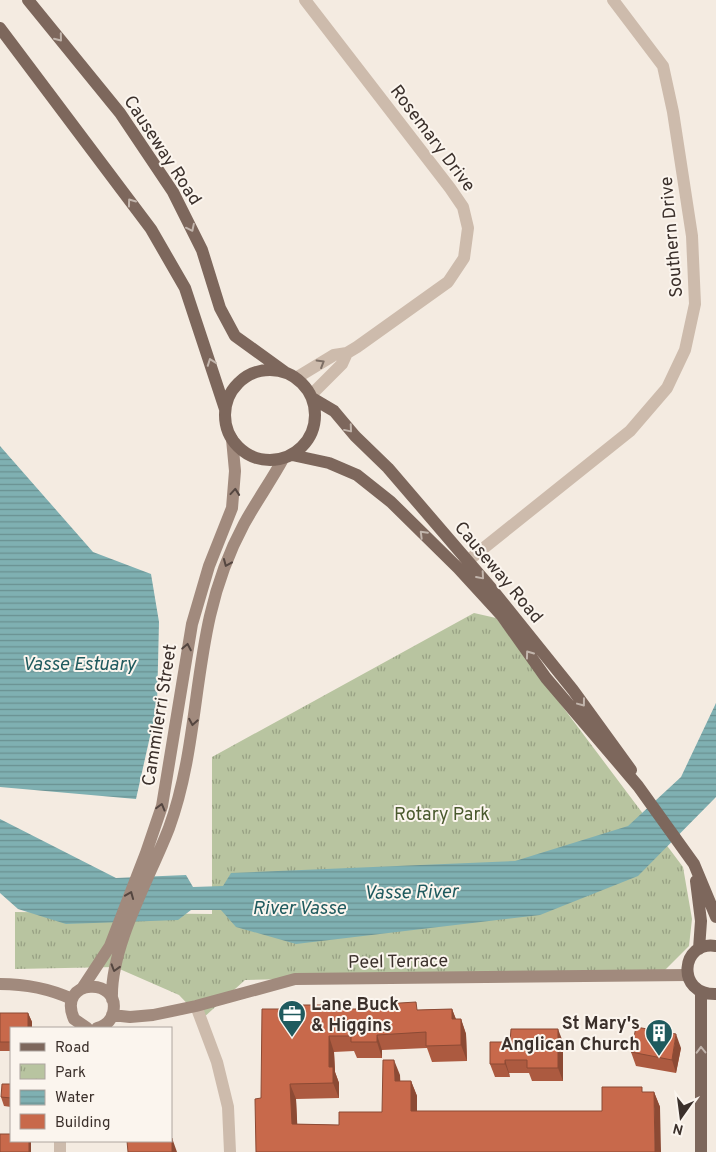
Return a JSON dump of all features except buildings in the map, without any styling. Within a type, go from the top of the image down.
[{"type":"main road","name":"Causeway Road","points":[[28,0],[120,113],[173,192],[202,250],[220,308],[236,336],[291,375]]},
{"type":"main road","points":[[0,28],[152,230],[185,288],[225,408]]},
{"type":"main road","points":[[272,370],[291,375],[312,396],[316,411],[315,424],[310,437],[302,448],[287,457],[265,460],[249,455],[232,439],[225,419],[225,408],[229,396],[236,385],[247,376],[259,371],[272,370]]},
{"type":"main road","name":"Causeway Road","points":[[312,396],[334,411],[355,436],[388,468],[463,564],[546,678],[638,786],[694,864],[716,917]]},
{"type":"main road","name":"Cammilerri Street","points":[[112,999],[111,980],[119,937],[151,855],[162,806],[192,624],[209,566],[232,508],[235,478],[232,439]]},
{"type":"main road","name":"Causeway Road","points":[[287,457],[329,463],[357,475],[463,564]]},
{"type":"main road","name":"Cammilerri Street","points":[[151,855],[169,828],[180,789],[210,616],[220,583],[244,524],[287,457]]},
{"type":"main road","name":"Causeway Road","points":[[694,864],[701,921],[699,949]]},
{"type":"main road","name":"Cammilerri Street","points":[[83,987],[119,937]]},
{"type":"main road","points":[[716,946],[699,949],[690,958],[688,975],[694,987],[701,992],[716,994]]},
{"type":"main road","name":"Peel Terrace","points":[[112,1015],[130,1017],[153,1015],[196,1006],[295,979],[688,975]]},
{"type":"main road","points":[[0,984],[25,984],[50,990],[72,999]]},
{"type":"main road","points":[[86,1027],[74,1019],[71,1013],[72,999],[83,987],[90,986],[103,988],[112,999],[112,1015],[106,1024],[92,1027]]},
{"type":"main road","points":[[701,992],[702,1152]]},
{"type":"street","name":"Rosemary Drive","points":[[291,375],[334,355],[347,353],[448,282],[464,258],[468,228],[463,206],[304,0]]},
{"type":"street","name":"Southern Drive","points":[[463,564],[630,431],[667,388],[685,350],[695,304],[694,275],[692,236],[674,112],[663,66],[613,0]]},
{"type":"street","name":"Rosemary Drive","points":[[312,396],[342,364],[347,353]]},
{"type":"street","points":[[196,1006],[217,1062],[228,1107],[230,1152]]},
{"type":"green space","name":"Rotary Park","points":[[474,613],[496,618],[683,867],[692,919],[689,946],[665,970],[245,980],[202,1019],[179,995],[115,967],[15,969],[15,912],[212,914],[212,757]]},
{"type":"water","name":"Vasse Estuary","points":[[0,446],[93,552],[151,574],[159,622],[157,705],[136,799],[0,787]]},
{"type":"water","name":"River Vasse","points":[[716,703],[716,797],[638,876],[540,915],[296,944],[236,927],[221,910],[191,910],[178,920],[66,924],[18,909],[0,893],[0,819],[116,878],[186,875],[193,887],[223,886],[231,873],[515,861],[628,826],[681,777]]},
{"type":"place","name":"Lane Buck & Higgins","points":[[292,1038]]},
{"type":"place","name":"St Mary's Anglican Church","points":[[659,1057]]},
{"type":"water label","name":"Vasse River","points":[[411,891]]}]
